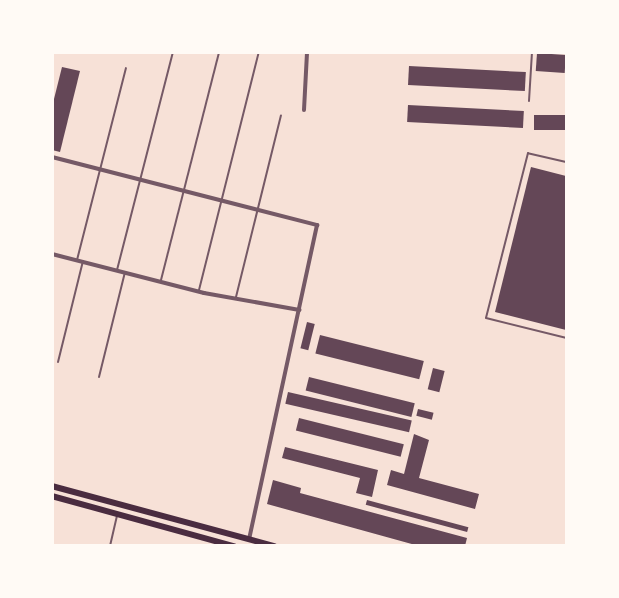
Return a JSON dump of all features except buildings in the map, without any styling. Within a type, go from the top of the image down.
[{"type":"main road","points":[[52,486],[274,546]]},
{"type":"main road","points":[[52,496],[117,516],[234,546]]},
{"type":"street","points":[[304,110],[307,52]]},
{"type":"street","points":[[52,157],[100,171],[258,208],[317,225],[249,539]]},
{"type":"street","points":[[52,254],[199,291],[299,310]]},
{"type":"lane","points":[[118,270],[173,52]]},
{"type":"lane","points":[[161,282],[219,52]]},
{"type":"lane","points":[[199,291],[259,52]]},
{"type":"lane","points":[[529,101],[532,52]]},
{"type":"lane","points":[[78,260],[126,68]]},
{"type":"lane","points":[[236,298],[281,115]]},
{"type":"lane","points":[[566,162],[528,153],[486,318],[566,338]]},
{"type":"lane","points":[[58,362],[83,261]]},
{"type":"lane","points":[[99,378],[125,272]]},
{"type":"lane","points":[[110,546],[117,516]]}]
